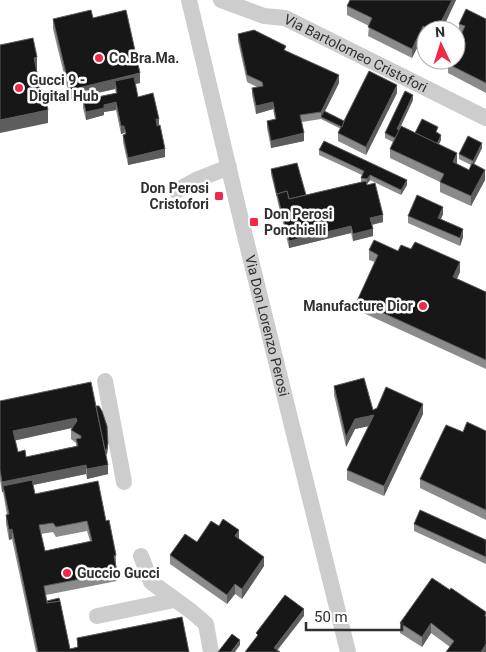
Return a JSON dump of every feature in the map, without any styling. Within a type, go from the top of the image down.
[{"type":"street","name":"Via Don Lorenzo Perosi","points":[[189,0],[344,651]]},
{"type":"street","name":"Via Bartolomeo Cristofori","points":[[221,0],[264,16],[285,18],[486,118]]},
{"type":"street","points":[[176,191],[229,166]]},
{"type":"street","points":[[105,381],[124,482]]},
{"type":"street","points":[[141,556],[151,582],[206,624],[211,652]]},
{"type":"street","points":[[97,616],[174,600]]},
{"type":"building","points":[[350,0],[452,0],[442,20],[416,20],[416,41],[412,49],[368,27],[372,18],[347,6]]},
{"type":"building","points":[[466,9],[486,19],[486,83],[460,70],[466,70],[466,20],[461,20]]},
{"type":"building","points":[[91,10],[93,18],[126,10],[140,73],[70,90],[53,19]]},
{"type":"building","points":[[254,30],[286,46],[284,50],[339,75],[321,112],[300,115],[304,133],[271,141],[267,121],[276,119],[273,102],[256,106],[252,88],[263,86],[262,82],[247,75],[238,34]]},
{"type":"building","name":"Gucci 9 - Digital Hub","points":[[33,38],[37,57],[34,58],[41,92],[44,91],[48,110],[0,120],[0,45]]},
{"type":"building","points":[[369,71],[397,85],[366,147],[338,133]]},
{"type":"building","points":[[134,77],[138,97],[153,93],[159,119],[156,119],[157,126],[160,125],[165,149],[128,158],[123,135],[126,134],[124,126],[121,126],[116,102],[104,105],[104,108],[86,112],[83,100],[117,93],[115,81]]},
{"type":"building","points":[[405,91],[413,95],[397,129],[400,130],[395,138],[385,133]]},
{"type":"building","points":[[324,111],[344,121],[342,127],[321,117]]},
{"type":"building","points":[[422,119],[438,127],[436,132],[441,135],[437,144],[415,133]]},
{"type":"building","points":[[401,126],[457,153],[453,162],[469,170],[472,163],[485,170],[471,196],[440,182],[444,174],[390,149]]},
{"type":"building","points":[[468,136],[482,143],[473,161],[459,154]]},
{"type":"building","points":[[324,141],[407,180],[401,190],[370,175],[367,179],[361,178],[364,171],[319,150]]},
{"type":"building","points":[[297,163],[306,195],[289,199],[287,191],[277,194],[277,196],[271,169]]},
{"type":"building","points":[[366,181],[367,185],[375,183],[383,215],[370,218],[373,229],[353,234],[351,226],[289,241],[277,194],[287,191],[289,199]]},
{"type":"building","points":[[417,195],[443,207],[438,218],[463,229],[460,238],[408,216]]},
{"type":"building","name":"Manufacture Dior","points":[[374,240],[398,251],[401,245],[411,249],[415,242],[460,262],[453,277],[486,292],[486,360],[357,301],[378,255],[369,250]]},
{"type":"building","points":[[364,378],[373,410],[377,408],[386,387],[423,404],[384,486],[347,470],[374,415],[355,419],[346,437],[334,386]]},
{"type":"building","points":[[91,382],[108,465],[87,469],[86,465],[2,482],[0,470],[0,401]],"holes":[[[76,418],[77,421],[71,430],[81,436],[81,438],[76,439],[78,446],[26,457],[25,450],[18,452],[13,431]]]},
{"type":"building","points":[[96,406],[99,406],[102,411],[107,426],[108,443],[105,450]]},
{"type":"building","points":[[467,422],[486,431],[486,510],[420,479],[446,425],[463,432]]},
{"type":"building","name":"Guccio Gucci","points":[[32,480],[35,494],[98,481],[106,521],[109,520],[116,555],[114,556],[117,572],[44,586],[47,603],[60,601],[70,649],[78,647],[77,638],[182,617],[189,652],[38,652],[12,529],[9,530],[6,515],[9,514],[3,486]],"holes":[[[87,521],[92,541],[45,551],[39,525],[53,523],[56,527]]]},
{"type":"building","points":[[420,510],[486,540],[486,557],[414,524]]},
{"type":"building","points":[[223,519],[239,530],[235,536],[264,557],[242,589],[235,584],[227,595],[170,555],[185,534],[197,542],[211,521],[219,526]]},
{"type":"building","points":[[432,578],[450,590],[451,588],[486,612],[486,644],[481,652],[446,652],[454,641],[431,623],[422,637],[400,623]]},
{"type":"building","points":[[285,595],[304,609],[274,648],[280,652],[245,652],[258,635],[256,633]]},
{"type":"building","points":[[59,598],[60,601],[47,603],[47,601]]},
{"type":"building","points":[[232,634],[240,640],[231,652],[218,652]]},
{"type":"place","name":"Co.Bra.Ma.","points":[[99,58]]},
{"type":"place","name":"Gucci 9 - Digital Hub","points":[[19,88]]},
{"type":"place","name":"Don Perosi Cristofori","points":[[219,196]]},
{"type":"place","name":"Don Perosi Ponchielli","points":[[254,222]]},
{"type":"place","name":"Manufacture Dior","points":[[423,306]]},
{"type":"place","name":"Guccio Gucci","points":[[67,573]]}]
